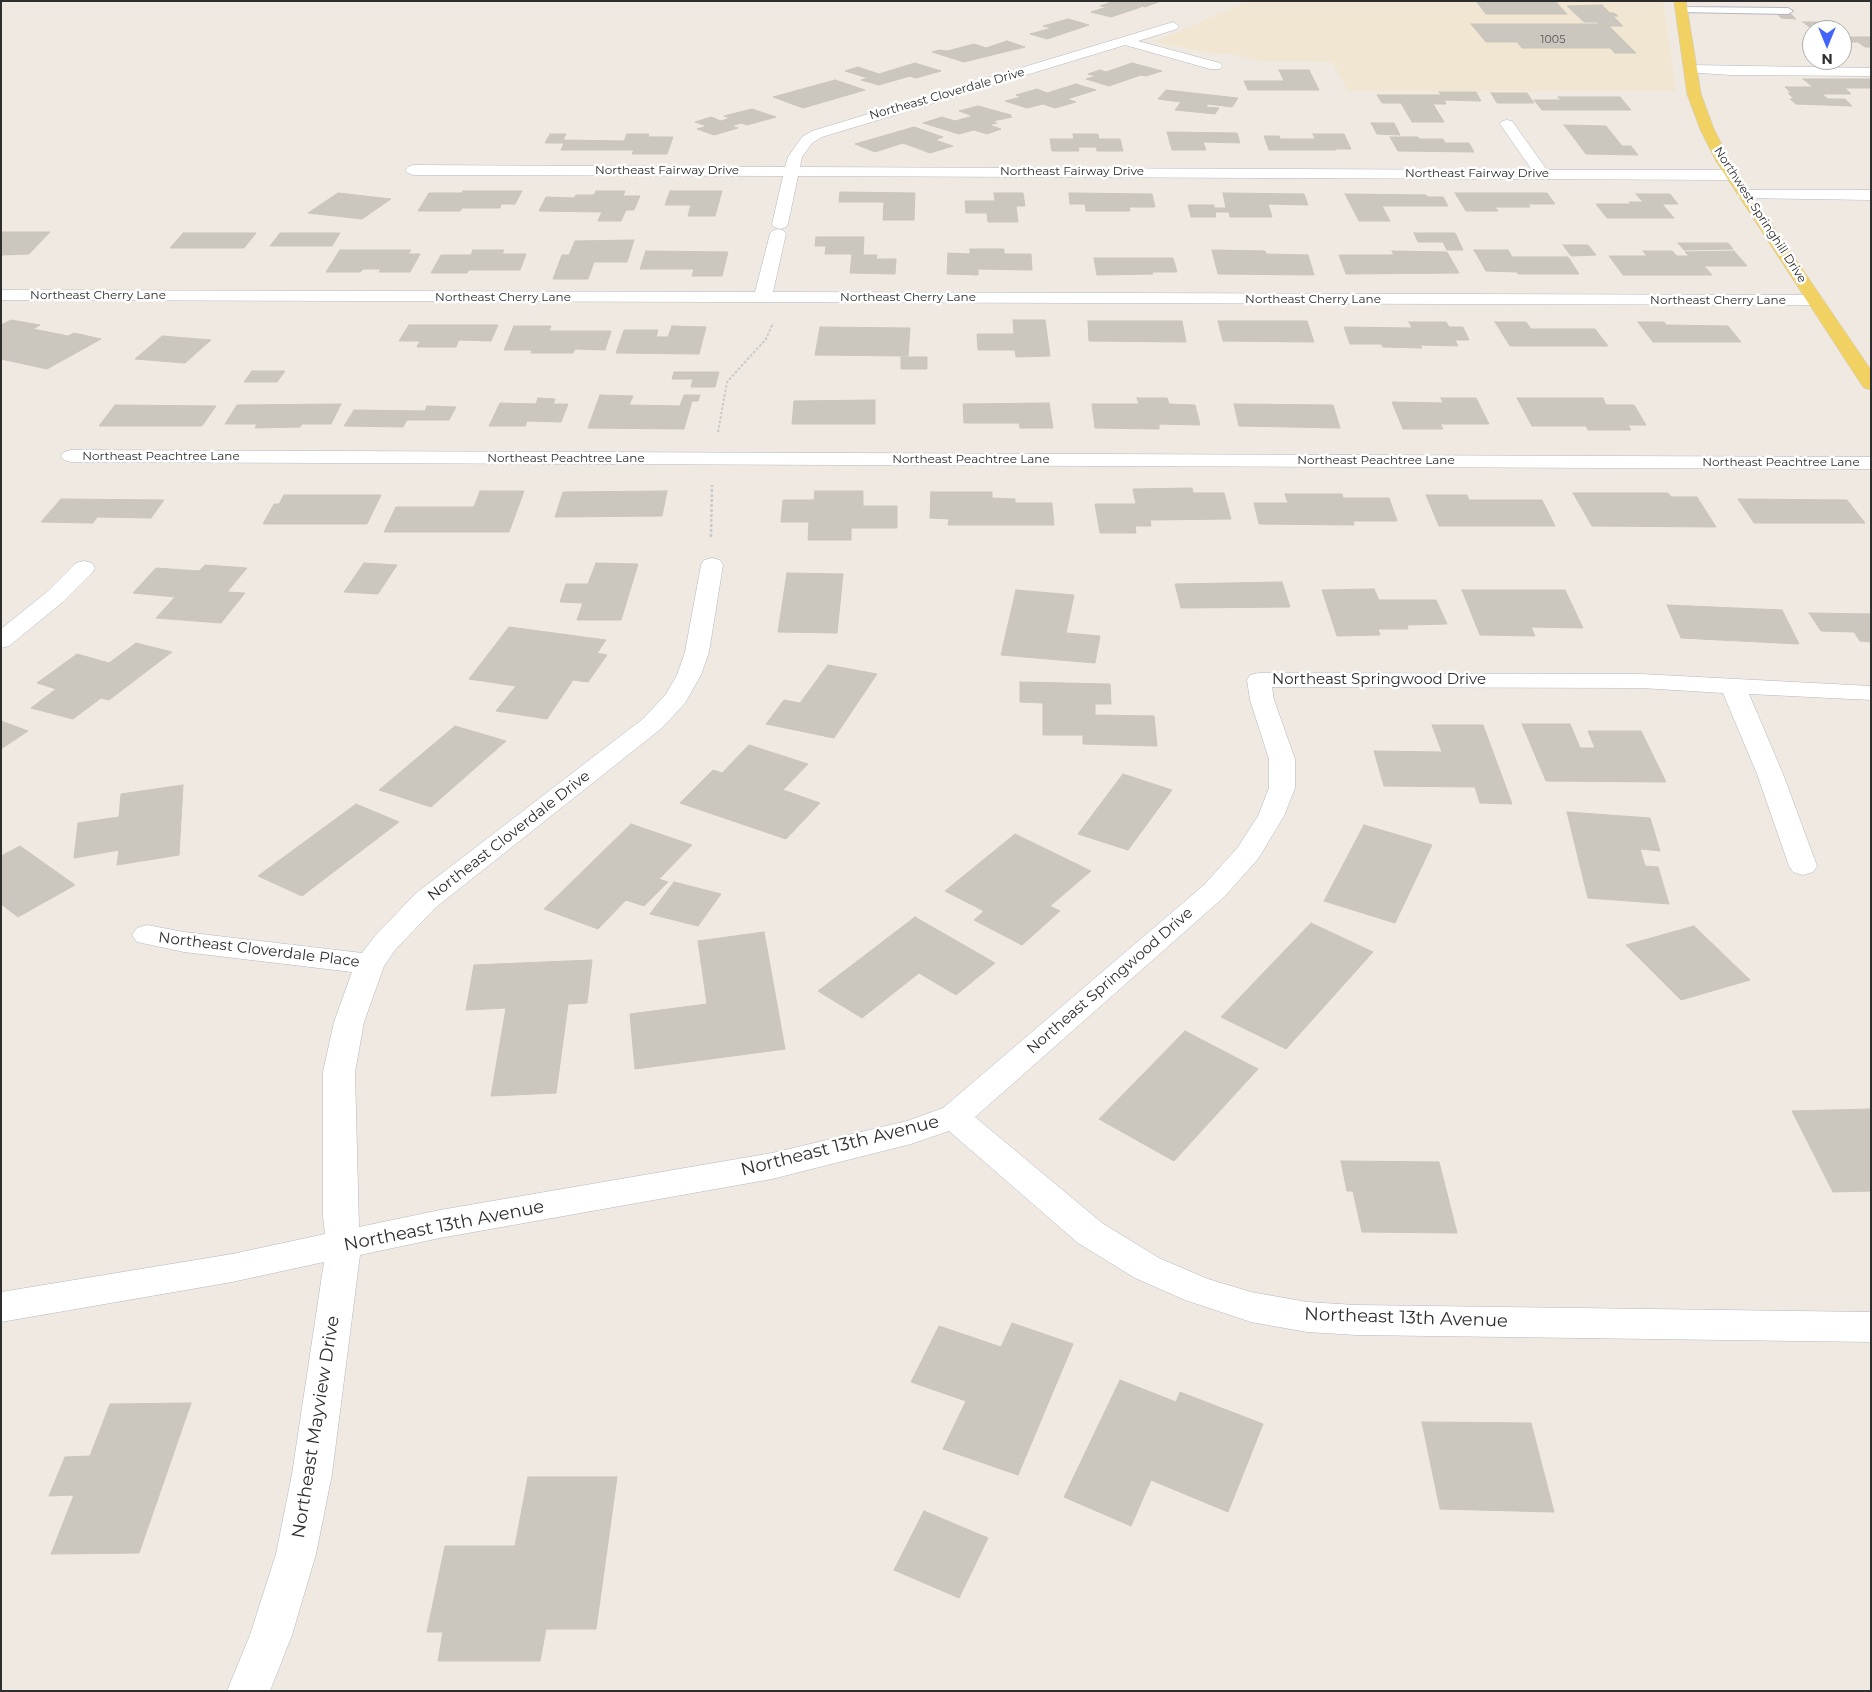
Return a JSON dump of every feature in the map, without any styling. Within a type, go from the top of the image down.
[{"type":"main road","name":"Northwest Springhill Drive","points":[[1681,6],[1694,94],[1707,129],[1731,175],[1871,384]]},
{"type":"street","name":"Northeast Cloverdale Drive","points":[[770,297],[779,229],[791,170],[800,147],[807,140],[829,129],[1174,26]]},
{"type":"street","points":[[1126,41],[1215,66]]},
{"type":"street","points":[[1690,69],[1871,72]]},
{"type":"street","points":[[1507,124],[1542,173]]},
{"type":"street","name":"Northeast Fairway Drive","points":[[413,170],[1731,175]]},
{"type":"street","points":[[1744,195],[1871,195]]},
{"type":"street","name":"Northeast Cherry Lane","points":[[1,295],[1815,300]]},
{"type":"street","name":"Northeast Peachtree Lane","points":[[71,456],[1871,463]]},
{"type":"street","name":"Northeast Cloverdale Drive","points":[[344,1245],[340,1216],[339,1072],[349,1022],[370,964],[385,942],[450,880],[653,723],[676,698],[689,675],[697,652],[712,565]]},
{"type":"street","points":[[1,641],[56,596],[84,568]]},
{"type":"street","name":"Northeast Springwood Drive","points":[[954,1117],[1214,891],[1248,853],[1271,816],[1282,788],[1282,759],[1262,700],[1259,680],[1641,681],[1871,692]]},
{"type":"street","points":[[1733,686],[1770,774],[1803,866]]},
{"type":"street","name":"Northeast Cloverdale Place","points":[[147,935],[184,942],[370,964]]},
{"type":"street","name":"Northeast 13th Avenue","points":[[1,1307],[232,1268],[440,1224],[772,1166],[911,1132],[954,1117],[1090,1233],[1147,1268],[1198,1290],[1251,1307],[1307,1316],[1356,1320],[1871,1327]]},
{"type":"street","name":"Northeast Mayview Drive","points":[[248,1691],[271,1635],[296,1554],[312,1474],[344,1245]]},
{"type":"lane","points":[[1681,6],[1788,11]]},
{"type":"path","points":[[712,565],[710,518],[714,459],[718,424],[727,382],[766,339],[773,322],[770,297]]},
{"type":"shaded area","points":[[1249,1],[1663,1],[1676,91],[1348,91],[1332,62],[1259,61],[1232,54],[1211,53],[1154,42]]},
{"type":"building","points":[[1114,1],[1161,1],[1145,7],[1138,5],[1136,6],[1141,7],[1111,17],[1091,12],[1107,7],[1100,6]]},
{"type":"building","points":[[1476,1],[1555,1],[1567,14],[1486,14]]},
{"type":"building","points":[[1602,5],[1610,13],[1618,16],[1613,16],[1623,26],[1600,26],[1597,22],[1584,22],[1567,6]]},
{"type":"building","points":[[1777,14],[1791,14],[1796,19],[1781,18]]},
{"type":"building","points":[[1068,19],[1089,25],[1047,39],[1030,34],[1052,28],[1043,26]]},
{"type":"building","points":[[1471,24],[1597,24],[1599,26],[1609,26],[1636,53],[1615,53],[1610,48],[1522,48],[1517,42],[1486,42]]},
{"type":"building","points":[[1852,37],[1871,37],[1871,47],[1865,47],[1858,42],[1852,42]]},
{"type":"building","points":[[1007,41],[1025,47],[964,62],[932,52],[947,51],[974,44],[986,48]]},
{"type":"building","points":[[915,63],[941,71],[916,78],[910,76],[879,85],[861,80],[868,78],[845,71],[858,67],[879,74]]},
{"type":"building","points":[[1132,63],[1162,71],[1146,76],[1141,75],[1109,86],[1086,79],[1096,76],[1088,74],[1100,70],[1106,72]]},
{"type":"building","points":[[1279,70],[1309,70],[1319,90],[1248,90],[1244,81],[1284,81]]},
{"type":"building","points":[[1803,79],[1871,79],[1871,88],[1845,88],[1851,94],[1822,94],[1828,99],[1845,99],[1852,106],[1796,104],[1790,99],[1794,99],[1785,87],[1813,87]]},
{"type":"building","points":[[835,80],[865,90],[803,108],[773,97]]},
{"type":"building","points":[[1076,84],[1096,90],[1067,99],[1076,102],[1055,108],[1043,104],[1027,108],[1005,101],[1021,97],[1016,95],[1037,89],[1047,93]]},
{"type":"building","points":[[1166,90],[1238,98],[1232,107],[1208,104],[1206,107],[1219,108],[1215,114],[1175,110],[1181,102],[1158,99]]},
{"type":"building","points":[[1439,92],[1476,92],[1481,101],[1444,100],[1446,104],[1433,104],[1444,122],[1412,122],[1401,103],[1382,103],[1377,95],[1441,95]]},
{"type":"building","points":[[1491,93],[1527,93],[1534,103],[1497,103]]},
{"type":"building","points":[[1558,97],[1620,97],[1631,110],[1542,110],[1534,100],[1561,100]]},
{"type":"building","points":[[978,106],[1011,115],[1009,116],[1012,117],[993,121],[997,123],[989,125],[1001,129],[987,134],[974,130],[959,134],[923,123],[942,117],[955,121],[973,116],[959,111]]},
{"type":"building","points":[[752,109],[776,117],[747,125],[741,123],[731,126],[738,128],[714,135],[697,129],[707,126],[695,122],[711,117],[721,121],[730,118],[724,116]]},
{"type":"building","points":[[1371,123],[1394,123],[1400,135],[1377,134]]},
{"type":"building","points":[[1564,125],[1606,126],[1622,146],[1631,146],[1638,155],[1586,154]]},
{"type":"building","points":[[914,127],[943,137],[935,140],[953,146],[930,153],[903,143],[875,152],[855,144]]},
{"type":"building","points":[[1167,132],[1237,133],[1240,143],[1203,142],[1206,150],[1172,150]]},
{"type":"building","points":[[550,134],[566,134],[563,140],[624,141],[627,134],[649,134],[648,137],[673,137],[667,154],[632,154],[634,150],[561,150],[564,143],[545,143]]},
{"type":"building","points":[[1073,134],[1098,134],[1099,139],[1120,139],[1123,151],[1097,151],[1096,147],[1078,147],[1079,151],[1052,151],[1050,139],[1074,139]]},
{"type":"building","points":[[1313,134],[1344,134],[1351,149],[1269,150],[1264,136],[1279,136],[1280,139],[1315,139]]},
{"type":"building","points":[[1390,137],[1418,137],[1419,139],[1443,139],[1445,143],[1469,143],[1474,152],[1398,151]]},
{"type":"building","points":[[463,191],[522,191],[515,204],[501,204],[500,208],[462,208],[460,211],[418,211],[429,193],[462,193]]},
{"type":"building","points":[[596,191],[625,191],[623,196],[640,196],[634,210],[626,210],[621,221],[598,221],[602,212],[539,211],[546,197],[574,198],[576,195],[594,195]]},
{"type":"building","points":[[670,191],[722,191],[715,216],[688,216],[691,205],[665,205]]},
{"type":"building","points":[[840,192],[915,193],[914,220],[883,220],[884,202],[839,202]]},
{"type":"building","points":[[338,193],[391,199],[362,219],[308,213]]},
{"type":"building","points":[[994,193],[1023,193],[1025,206],[1016,206],[1018,222],[988,222],[987,213],[966,213],[965,201],[995,201]]},
{"type":"building","points":[[1069,193],[1152,194],[1155,207],[1129,207],[1130,211],[1086,211],[1085,204],[1070,204]]},
{"type":"building","points":[[1223,193],[1304,194],[1308,205],[1268,204],[1272,217],[1230,217],[1229,212],[1215,212],[1216,217],[1191,217],[1188,205],[1214,205],[1214,208],[1226,208]]},
{"type":"building","points":[[1455,193],[1547,193],[1555,204],[1528,204],[1530,207],[1495,207],[1498,211],[1466,211]]},
{"type":"building","points":[[1345,194],[1426,195],[1428,197],[1443,197],[1448,206],[1382,206],[1390,221],[1359,221]]},
{"type":"building","points":[[1636,194],[1670,194],[1678,204],[1662,204],[1674,218],[1607,218],[1596,204],[1643,202]]},
{"type":"building","points":[[1,232],[50,232],[29,254],[1,255]]},
{"type":"building","points":[[183,233],[256,233],[244,248],[170,248]]},
{"type":"building","points":[[280,233],[340,233],[332,246],[270,246]]},
{"type":"building","points":[[1414,233],[1455,233],[1463,250],[1447,250],[1443,242],[1418,242]]},
{"type":"building","points":[[816,237],[864,237],[863,255],[877,255],[876,259],[896,259],[895,274],[850,273],[852,254],[825,254],[826,246],[815,246]]},
{"type":"building","points":[[634,240],[627,262],[594,262],[588,279],[553,279],[562,255],[569,255],[575,241]]},
{"type":"building","points":[[1678,243],[1728,243],[1733,249],[1684,250]]},
{"type":"building","points":[[1563,245],[1588,245],[1596,255],[1571,256]]},
{"type":"building","points":[[970,249],[1004,249],[1004,254],[1031,254],[1032,270],[978,269],[978,275],[947,274],[948,253],[970,254]]},
{"type":"building","points":[[340,250],[411,250],[408,254],[420,254],[410,272],[379,272],[381,269],[363,269],[360,272],[326,272]]},
{"type":"building","points":[[473,250],[504,250],[502,254],[526,254],[520,270],[469,270],[467,273],[431,273],[441,255],[471,255]]},
{"type":"building","points":[[1212,250],[1265,251],[1266,254],[1308,255],[1314,275],[1218,274]]},
{"type":"building","points":[[1474,250],[1508,250],[1512,257],[1568,257],[1579,274],[1518,274],[1517,272],[1486,271]]},
{"type":"building","points":[[646,251],[728,252],[722,276],[692,276],[694,269],[640,269]]},
{"type":"building","points":[[1392,251],[1447,252],[1459,273],[1346,274],[1339,255],[1394,255]]},
{"type":"building","points":[[1643,251],[1672,251],[1677,256],[1689,256],[1685,252],[1734,251],[1747,266],[1704,266],[1712,275],[1623,275],[1609,256],[1647,256]]},
{"type":"building","points":[[1094,258],[1173,258],[1177,272],[1097,275]]},
{"type":"building","points":[[11,320],[40,325],[33,329],[68,336],[74,333],[101,339],[47,369],[1,359],[1,325]]},
{"type":"building","points":[[1013,320],[1045,320],[1050,356],[1016,357],[1015,350],[978,350],[977,334],[1014,334]]},
{"type":"building","points":[[1088,321],[1182,321],[1186,342],[1089,341]]},
{"type":"building","points":[[1218,321],[1307,321],[1314,342],[1223,341]]},
{"type":"building","points":[[1409,322],[1446,322],[1449,327],[1463,327],[1469,340],[1455,340],[1458,346],[1420,345],[1422,348],[1383,347],[1381,344],[1350,344],[1344,327],[1412,328]]},
{"type":"building","points":[[1495,322],[1526,322],[1531,329],[1595,329],[1608,346],[1510,346]]},
{"type":"building","points":[[1638,322],[1664,322],[1666,325],[1728,326],[1741,342],[1653,342]]},
{"type":"building","points":[[409,325],[498,325],[491,341],[459,340],[456,347],[417,347],[420,341],[399,341]]},
{"type":"building","points":[[514,326],[551,326],[549,331],[611,331],[605,350],[575,349],[573,353],[531,353],[532,350],[504,350]]},
{"type":"building","points":[[672,326],[706,327],[699,354],[616,353],[624,330],[658,330],[656,337],[668,337]]},
{"type":"building","points":[[820,327],[910,328],[908,356],[815,355]]},
{"type":"building","points":[[162,336],[211,340],[185,363],[135,359]]},
{"type":"building","points":[[901,357],[927,357],[927,369],[901,369]]},
{"type":"building","points":[[252,371],[285,371],[277,382],[244,382]]},
{"type":"building","points":[[674,372],[719,372],[715,387],[691,387],[693,379],[672,379]]},
{"type":"building","points":[[600,395],[633,396],[629,405],[680,406],[684,395],[700,395],[698,401],[692,401],[684,429],[588,428]]},
{"type":"building","points":[[538,398],[555,399],[553,404],[568,404],[561,422],[527,421],[525,426],[489,426],[500,403],[536,404]]},
{"type":"building","points":[[1137,398],[1167,398],[1169,404],[1195,405],[1200,425],[1159,424],[1159,429],[1095,428],[1092,404],[1139,404]]},
{"type":"building","points":[[1441,398],[1476,398],[1489,424],[1440,424],[1443,429],[1403,429],[1392,402],[1443,403]]},
{"type":"building","points":[[1517,398],[1603,398],[1606,405],[1634,405],[1646,425],[1628,425],[1631,430],[1588,430],[1586,426],[1532,426]]},
{"type":"building","points":[[875,400],[875,424],[792,424],[794,401]]},
{"type":"building","points":[[1049,403],[1053,428],[1020,428],[1019,423],[964,423],[963,404]]},
{"type":"building","points":[[341,404],[331,424],[302,424],[300,427],[255,428],[257,424],[225,424],[237,405]]},
{"type":"building","points":[[1234,404],[1333,405],[1340,428],[1239,426]]},
{"type":"building","points":[[115,405],[216,406],[202,426],[99,426]]},
{"type":"building","points":[[427,406],[456,407],[449,420],[407,420],[403,427],[344,426],[354,410],[425,411]]},
{"type":"building","points":[[1192,488],[1193,493],[1224,493],[1231,519],[1150,520],[1151,526],[1135,526],[1136,533],[1100,533],[1095,504],[1136,504],[1133,489]]},
{"type":"building","points":[[480,491],[524,491],[509,532],[384,532],[396,507],[474,507]]},
{"type":"building","points":[[667,491],[662,516],[555,517],[563,492]]},
{"type":"building","points":[[815,491],[863,491],[863,506],[897,506],[897,528],[851,528],[851,540],[808,540],[809,522],[781,522],[783,500],[814,500]]},
{"type":"building","points":[[931,492],[992,492],[992,498],[1015,499],[1015,503],[1052,503],[1054,525],[948,525],[949,519],[930,518]]},
{"type":"building","points":[[1573,493],[1668,493],[1671,497],[1697,497],[1716,527],[1592,526]]},
{"type":"building","points":[[1285,494],[1342,494],[1343,498],[1389,498],[1397,521],[1353,521],[1354,525],[1259,524],[1254,503],[1288,503]]},
{"type":"building","points":[[284,495],[381,495],[367,524],[263,524],[274,504],[279,504]]},
{"type":"building","points":[[1426,495],[1467,495],[1469,500],[1542,500],[1555,526],[1439,526]]},
{"type":"building","points":[[61,499],[164,500],[151,518],[97,517],[93,523],[41,522]]},
{"type":"building","points":[[1738,499],[1847,500],[1865,523],[1754,523]]},
{"type":"building","points":[[364,563],[397,565],[378,594],[344,592]]},
{"type":"building","points":[[596,563],[638,564],[621,620],[577,620],[583,603],[560,602],[566,584],[588,584]]},
{"type":"building","points":[[205,565],[247,568],[227,592],[245,593],[221,623],[156,618],[175,597],[133,593],[156,568],[199,571]]},
{"type":"building","points":[[787,573],[843,574],[837,633],[778,632]]},
{"type":"building","points":[[1282,582],[1290,607],[1181,608],[1175,584]]},
{"type":"building","points":[[1374,589],[1379,600],[1436,600],[1447,624],[1407,625],[1408,629],[1378,629],[1380,635],[1337,636],[1322,590]]},
{"type":"building","points":[[1016,590],[1074,595],[1066,633],[1100,636],[1095,663],[1001,655]]},
{"type":"building","points":[[1462,590],[1565,590],[1583,628],[1531,627],[1535,636],[1480,635]]},
{"type":"building","points":[[1667,605],[1782,610],[1799,644],[1681,638]]},
{"type":"building","points":[[1809,613],[1871,614],[1871,642],[1860,641],[1854,632],[1821,631]]},
{"type":"building","points":[[509,627],[606,640],[597,653],[607,655],[588,682],[573,680],[547,719],[496,711],[516,686],[469,679]]},
{"type":"building","points":[[136,643],[172,652],[109,700],[101,698],[73,719],[31,708],[56,689],[37,683],[77,654],[109,663]]},
{"type":"building","points":[[828,665],[877,674],[834,738],[766,724],[784,700],[800,703]]},
{"type":"building","points":[[1020,682],[1110,684],[1111,704],[1095,704],[1095,715],[1154,716],[1157,746],[1083,744],[1083,735],[1043,735],[1043,703],[1020,702]]},
{"type":"building","points":[[1,721],[28,731],[1,749]]},
{"type":"building","points":[[1522,724],[1570,724],[1580,748],[1595,748],[1588,731],[1641,731],[1666,782],[1546,781]]},
{"type":"building","points":[[1432,725],[1483,725],[1512,804],[1480,803],[1475,787],[1384,786],[1374,751],[1442,752]]},
{"type":"building","points":[[455,726],[506,741],[431,807],[379,790]]},
{"type":"building","points":[[749,745],[808,764],[783,790],[820,803],[786,839],[680,803],[713,770],[722,773]]},
{"type":"building","points":[[1123,774],[1172,790],[1128,850],[1078,834]]},
{"type":"building","points":[[183,785],[179,855],[117,865],[119,850],[74,858],[78,823],[119,817],[121,794]]},
{"type":"building","points":[[356,804],[399,822],[302,896],[258,876]]},
{"type":"building","points":[[1567,812],[1650,818],[1660,851],[1640,849],[1645,866],[1658,867],[1669,904],[1588,898]]},
{"type":"building","points":[[631,824],[692,845],[659,879],[668,882],[644,906],[626,900],[598,929],[544,909]]},
{"type":"building","points":[[1364,825],[1432,845],[1395,923],[1324,901]]},
{"type":"building","points":[[1015,834],[1091,871],[1050,906],[1060,911],[1022,945],[974,920],[984,911],[945,891]]},
{"type":"building","points":[[20,846],[75,885],[18,917],[1,904],[1,856]]},
{"type":"building","points":[[674,882],[721,894],[698,926],[650,914]]},
{"type":"building","points":[[915,917],[995,963],[956,995],[919,973],[862,1018],[818,991]]},
{"type":"building","points":[[1311,923],[1373,952],[1286,1049],[1221,1017]]},
{"type":"building","points":[[1694,926],[1750,980],[1681,1000],[1626,945]]},
{"type":"building","points":[[764,932],[785,1049],[635,1069],[630,1014],[707,1004],[698,941]]},
{"type":"building","points":[[592,960],[587,1003],[568,1004],[556,1093],[491,1096],[506,1008],[466,1010],[474,965]]},
{"type":"building","points":[[1185,1031],[1258,1069],[1174,1161],[1099,1119]]},
{"type":"building","points":[[1871,1109],[1871,1191],[1833,1192],[1792,1111]]},
{"type":"building","points":[[1341,1161],[1439,1162],[1457,1233],[1362,1232],[1353,1191],[1347,1191]]},
{"type":"building","points":[[1012,1323],[1073,1344],[1018,1475],[943,1449],[966,1401],[911,1382],[939,1326],[1001,1347]]},
{"type":"building","points":[[1120,1380],[1176,1402],[1180,1392],[1263,1424],[1228,1512],[1151,1480],[1131,1526],[1064,1497]]},
{"type":"building","points":[[191,1403],[139,1553],[51,1554],[74,1495],[49,1496],[65,1457],[90,1456],[110,1404]]},
{"type":"building","points":[[1422,1422],[1531,1423],[1554,1512],[1440,1509]]},
{"type":"building","points":[[528,1477],[617,1477],[596,1629],[546,1629],[540,1661],[438,1661],[443,1632],[427,1632],[445,1546],[515,1546]]},
{"type":"building","points":[[924,1511],[988,1538],[959,1598],[894,1570]]}]
